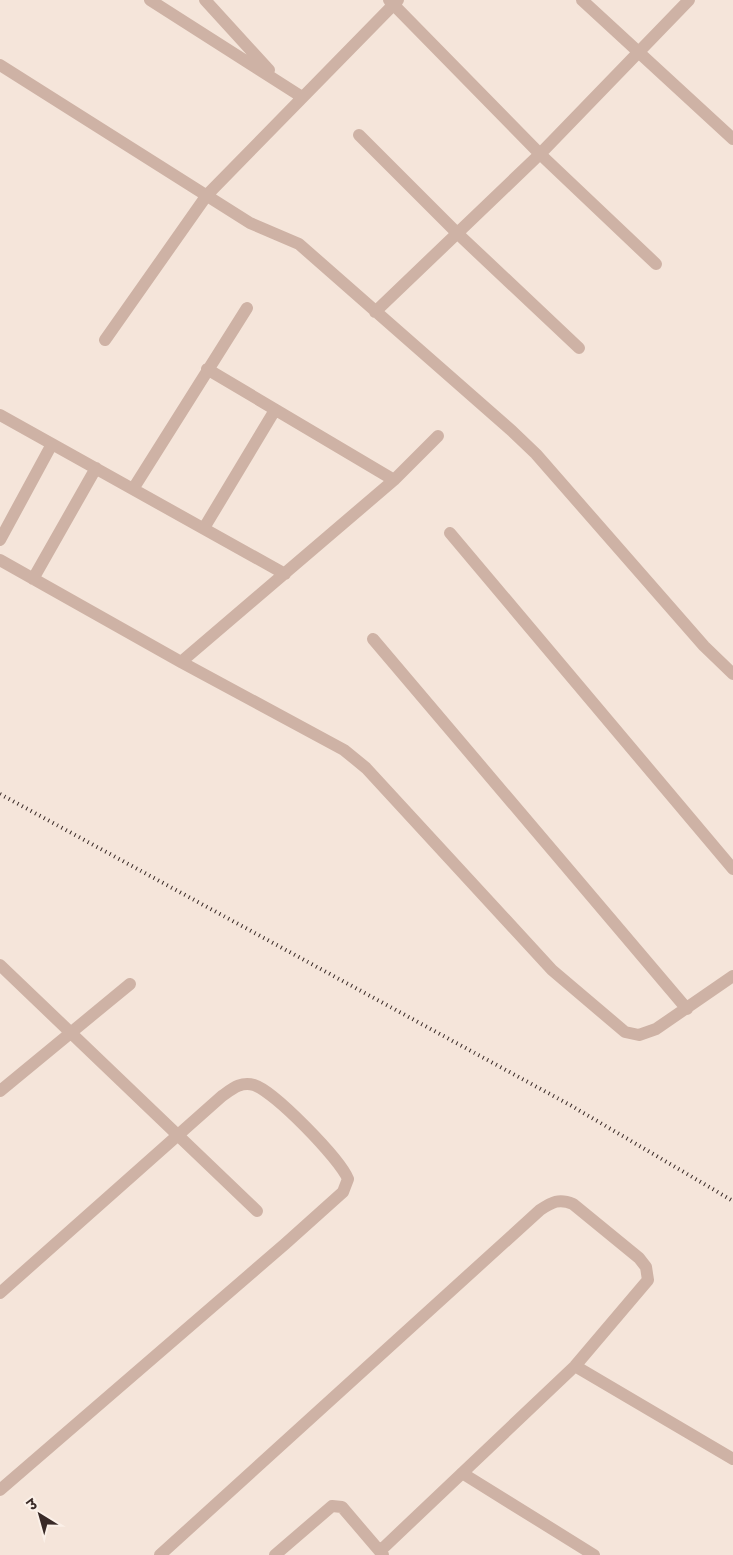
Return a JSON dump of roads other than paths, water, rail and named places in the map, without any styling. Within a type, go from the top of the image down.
[{"type":"street","points":[[150,0],[302,97]]},
{"type":"street","points":[[205,0],[280,83]]},
{"type":"street","points":[[582,0],[733,139]]},
{"type":"street","points":[[375,312],[540,154],[689,0]]},
{"type":"street","points":[[105,340],[206,195],[394,1],[540,154],[656,264]]},
{"type":"street","points":[[0,64],[250,222],[299,244],[512,430],[536,454],[704,646],[733,674]]},
{"type":"street","points":[[359,135],[457,233],[579,348]]},
{"type":"street","points":[[133,489],[247,308]]},
{"type":"street","points":[[207,369],[394,480]]},
{"type":"street","points":[[204,528],[275,410]]},
{"type":"street","points":[[0,415],[284,574]]},
{"type":"street","points":[[181,662],[394,480],[438,436]]},
{"type":"street","points":[[0,540],[52,444]]},
{"type":"street","points":[[32,579],[96,468]]},
{"type":"street","points":[[450,533],[733,869]]},
{"type":"street","points":[[0,560],[181,662],[344,750],[366,768],[552,970],[625,1032],[640,1035],[656,1029],[733,976]]},
{"type":"street","points":[[373,640],[687,1009]]},
{"type":"street","points":[[0,965],[70,1035],[257,1211]]},
{"type":"street","points":[[0,1091],[130,984]]},
{"type":"street","points":[[0,1293],[177,1135],[222,1096],[238,1085],[252,1084],[268,1092],[336,1158],[348,1179],[343,1192],[285,1244],[0,1490]]},
{"type":"street","points":[[160,1555],[540,1210],[552,1202],[564,1200],[573,1204],[639,1258],[646,1268],[648,1280],[575,1366],[462,1473],[382,1553],[342,1507],[332,1506],[275,1555]]},
{"type":"street","points":[[575,1366],[733,1459]]},
{"type":"street","points":[[462,1473],[594,1555]]},
{"type":"railway","points":[[0,794],[570,1105],[733,1201]]}]
